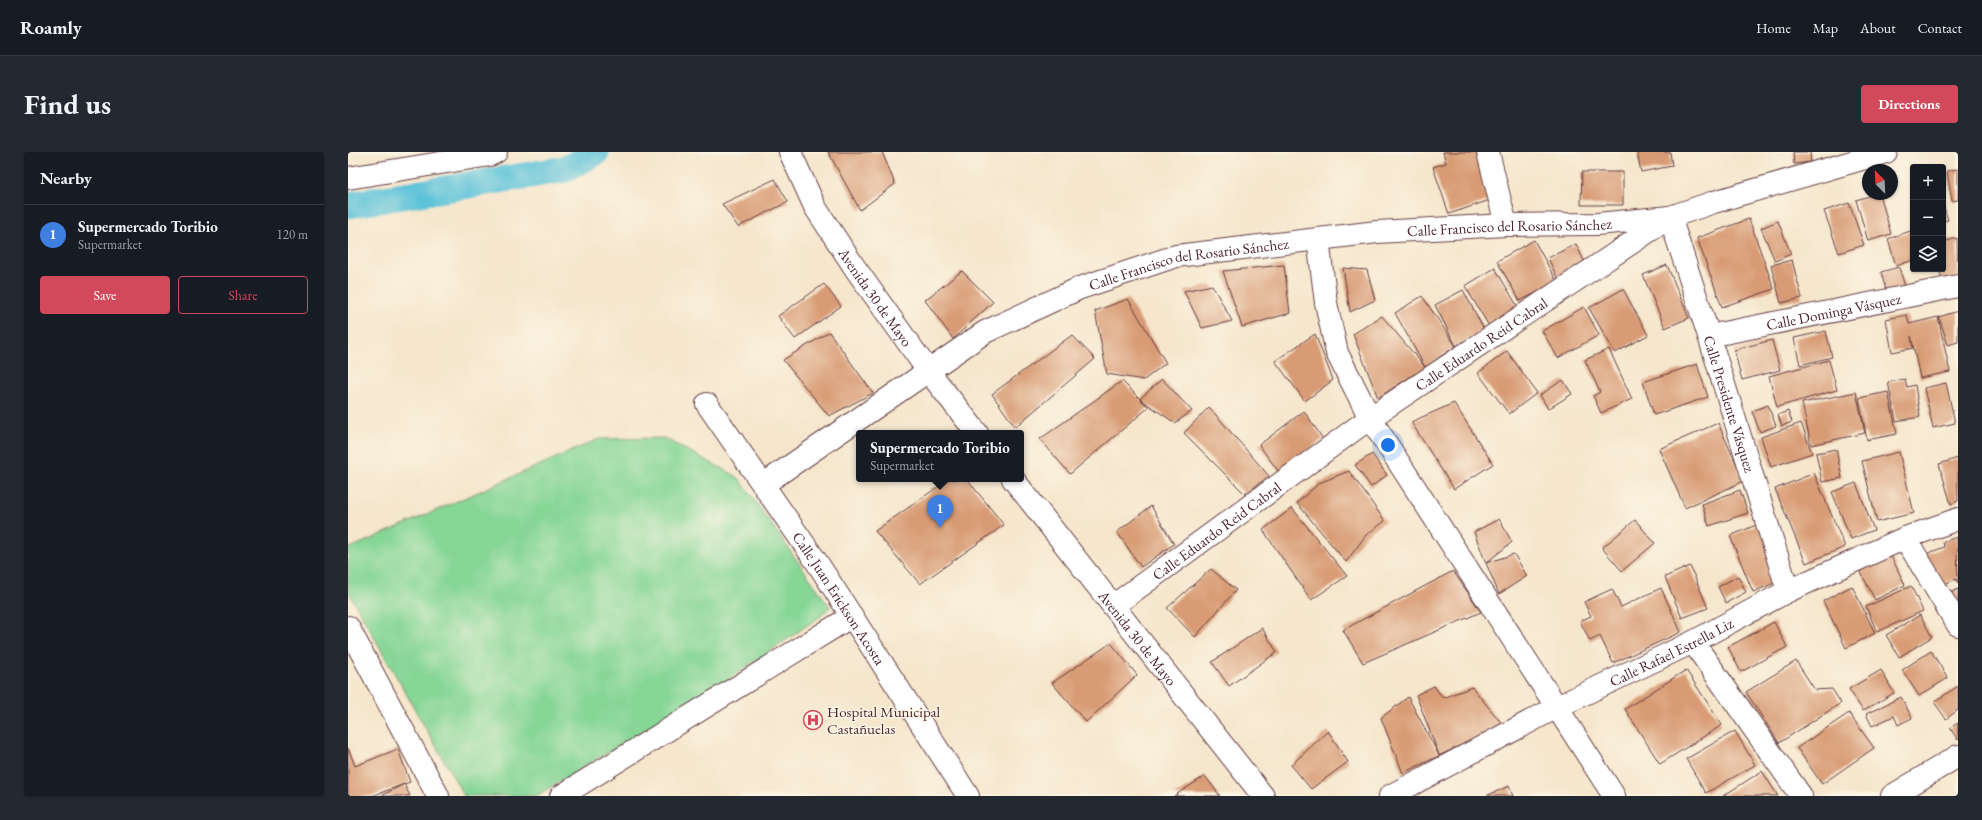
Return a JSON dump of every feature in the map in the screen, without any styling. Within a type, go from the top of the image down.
[{"type":"street","points":[[348,178],[490,155],[496,152]]},
{"type":"street","name":"Avenida 30 de Mayo","points":[[790,152],[815,207],[855,268],[929,372],[975,430]]},
{"type":"street","points":[[1488,152],[1506,225]]},
{"type":"street","name":"Calle Eduardo Reid Cabral","points":[[1113,606],[1370,418],[1670,217],[1714,202],[1886,152]]},
{"type":"street","name":"Calle Francisco del Rosario Sánchez","points":[[764,484],[929,372],[985,332],[1080,288],[1176,256],[1377,232],[1506,225],[1597,224],[1670,217]]},
{"type":"street","name":"Calle Presidente Vásquez","points":[[1670,217],[1709,336],[1788,591]]},
{"type":"street","points":[[1318,239],[1326,303],[1337,353],[1370,418],[1614,796]]},
{"type":"street","name":"Calle Dominga Vásquez","points":[[1709,336],[1958,286]]},
{"type":"street","name":"Calle Juan Erickson Acosta","points":[[708,404],[764,484],[852,616],[968,796]]},
{"type":"street","name":"Avenida 30 de Mayo","points":[[1015,482],[1263,796]]},
{"type":"street","name":"Calle Rafael Estrella Liz","points":[[1390,796],[1557,707],[1693,642],[1788,591],[1905,538],[1958,519]]},
{"type":"street","points":[[1905,538],[1958,625]]},
{"type":"street","points":[[561,796],[852,616]]},
{"type":"street","points":[[348,627],[438,796]]},
{"type":"street","points":[[1693,642],[1801,796]]},
{"type":"street","points":[[1892,796],[1958,756]]},
{"type":"green space","points":[[664,438],[738,477],[830,607],[821,616],[725,682],[536,796],[464,796],[348,591],[348,549],[599,439]]},
{"type":"building","points":[[828,152],[882,152],[895,184],[860,210]]},
{"type":"building","points":[[1443,152],[1478,152],[1493,199],[1449,214],[1433,167],[1446,163]]},
{"type":"building","points":[[1637,152],[1670,152],[1672,166],[1641,172]]},
{"type":"building","points":[[1793,152],[1810,152],[1811,162],[1794,164]]},
{"type":"building","points":[[1958,169],[1958,200],[1952,201],[1947,171]]},
{"type":"building","points":[[1582,172],[1623,172],[1623,205],[1581,205]]},
{"type":"building","points":[[775,179],[788,202],[738,227],[722,204]]},
{"type":"building","points":[[1862,198],[1862,200],[1882,200],[1891,234],[1868,241],[1856,200]]},
{"type":"building","points":[[1849,203],[1864,245],[1839,253],[1824,211]]},
{"type":"building","points":[[1749,219],[1774,289],[1722,307],[1697,238]]},
{"type":"building","points":[[1778,221],[1791,254],[1775,261],[1761,228]]},
{"type":"building","points":[[1910,231],[1910,261],[1896,266],[1888,239]]},
{"type":"building","points":[[1957,238],[1958,277],[1943,282],[1940,272],[1946,272],[1946,241]]},
{"type":"building","points":[[1534,240],[1557,282],[1520,301],[1497,261]]},
{"type":"building","points":[[1576,244],[1586,265],[1558,279],[1548,258]]},
{"type":"building","points":[[1792,260],[1802,298],[1781,303],[1771,265]]},
{"type":"building","points":[[1284,265],[1290,313],[1242,327],[1223,271]]},
{"type":"building","points":[[1667,265],[1689,318],[1665,328],[1643,275]]},
{"type":"building","points":[[1899,267],[1907,293],[1888,298],[1881,272]]},
{"type":"building","points":[[1343,268],[1367,270],[1375,300],[1350,312]]},
{"type":"building","points":[[1495,268],[1519,309],[1489,326],[1465,286]]},
{"type":"building","points":[[962,271],[993,302],[953,339],[925,300]]},
{"type":"building","points":[[824,284],[841,306],[795,339],[778,316]]},
{"type":"building","points":[[1212,285],[1232,321],[1202,328],[1184,291]]},
{"type":"building","points":[[1623,289],[1648,335],[1615,353],[1589,308]]},
{"type":"building","points":[[1463,290],[1485,331],[1456,346],[1435,305]]},
{"type":"building","points":[[1422,296],[1456,346],[1425,367],[1395,313]]},
{"type":"building","points":[[1128,299],[1166,363],[1144,380],[1107,374],[1095,311]]},
{"type":"building","points":[[1584,307],[1599,335],[1558,358],[1542,331]]},
{"type":"building","points":[[1958,311],[1958,342],[1948,345],[1939,317]]},
{"type":"building","points":[[1907,315],[1909,324],[1938,317],[1950,372],[1920,378],[1911,336],[1913,348],[1892,352],[1886,319]]},
{"type":"building","points":[[1382,316],[1425,367],[1378,398],[1353,334]]},
{"type":"building","points":[[1826,331],[1832,357],[1800,365],[1794,338]]},
{"type":"building","points":[[829,332],[873,393],[829,416],[783,360]]},
{"type":"building","points":[[1315,334],[1333,380],[1305,401],[1275,361]]},
{"type":"building","points":[[1072,335],[1095,359],[1015,427],[992,394]]},
{"type":"building","points":[[1772,340],[1780,370],[1742,380],[1734,350]]},
{"type":"building","points":[[1609,349],[1632,399],[1601,413],[1593,396],[1600,392],[1585,360]]},
{"type":"building","points":[[1507,351],[1537,393],[1509,414],[1478,373]]},
{"type":"building","points":[[1829,360],[1837,390],[1777,407],[1769,376]]},
{"type":"building","points":[[1697,364],[1708,397],[1654,415],[1643,382]]},
{"type":"building","points":[[1162,379],[1192,411],[1175,423],[1140,399]]},
{"type":"building","points":[[1905,379],[1907,387],[1915,385],[1920,417],[1896,421],[1888,382]]},
{"type":"building","points":[[1563,380],[1572,394],[1548,409],[1540,395]]},
{"type":"building","points":[[1122,381],[1149,407],[1070,474],[1040,439]]},
{"type":"building","points":[[1946,383],[1955,423],[1933,428],[1924,388]]},
{"type":"building","points":[[1856,392],[1865,433],[1811,445],[1802,403]]},
{"type":"building","points":[[1888,392],[1897,434],[1867,440],[1859,398]]},
{"type":"building","points":[[1454,403],[1493,464],[1454,489],[1411,422]]},
{"type":"building","points":[[1768,405],[1776,426],[1760,432],[1752,411]]},
{"type":"building","points":[[1209,407],[1269,476],[1245,494],[1184,433]]},
{"type":"building","points":[[1304,411],[1323,439],[1279,472],[1259,445]]},
{"type":"building","points":[[1788,411],[1792,422],[1782,426],[1778,415]]},
{"type":"building","points":[[1718,423],[1744,481],[1685,508],[1659,449]]},
{"type":"building","points":[[1801,423],[1812,453],[1771,467],[1761,437]]},
{"type":"building","points":[[1836,449],[1842,478],[1822,482],[1816,453]]},
{"type":"building","points":[[1899,452],[1914,513],[1877,522],[1862,461]]},
{"type":"building","points":[[1372,454],[1387,475],[1371,487],[1355,465]]},
{"type":"building","points":[[1958,458],[1958,501],[1951,504],[1939,464]]},
{"type":"building","points":[[1349,471],[1385,521],[1366,535],[1346,562],[1297,503],[1319,483]]},
{"type":"building","points":[[1814,473],[1845,547],[1806,563],[1775,489]]},
{"type":"building","points":[[945,482],[969,482],[1004,525],[920,584],[875,531]]},
{"type":"building","points":[[1856,483],[1874,530],[1851,539],[1832,492]]},
{"type":"building","points":[[1740,490],[1748,513],[1709,526],[1702,504]]},
{"type":"building","points":[[1151,506],[1174,544],[1141,567],[1117,532]]},
{"type":"building","points":[[1292,508],[1347,576],[1311,600],[1263,530]]},
{"type":"building","points":[[1499,519],[1512,542],[1486,563],[1474,532]]},
{"type":"building","points":[[1635,520],[1655,543],[1622,571],[1602,548]]},
{"type":"building","points":[[1761,523],[1784,579],[1753,592],[1730,536]]},
{"type":"building","points":[[1957,537],[1958,583],[1956,579],[1937,587],[1924,555],[1944,547],[1943,542]]},
{"type":"building","points":[[1514,554],[1527,576],[1499,594],[1486,563]]},
{"type":"building","points":[[1890,554],[1905,585],[1875,600],[1859,569]]},
{"type":"building","points":[[1690,566],[1708,608],[1682,618],[1665,577]]},
{"type":"building","points":[[1211,569],[1236,590],[1195,637],[1167,608]]},
{"type":"building","points":[[1453,571],[1481,612],[1363,663],[1343,630]]},
{"type":"building","points":[[1738,576],[1746,592],[1726,603],[1718,587]]},
{"type":"building","points":[[1852,586],[1875,633],[1846,648],[1823,601]]},
{"type":"building","points":[[1911,586],[1923,611],[1877,632],[1866,607]]},
{"type":"building","points":[[1661,588],[1681,632],[1613,663],[1600,636],[1590,641],[1580,621],[1591,616],[1584,602],[1612,589],[1621,607]]},
{"type":"building","points":[[1958,589],[1958,616],[1946,596]]},
{"type":"building","points":[[1920,615],[1932,637],[1899,657],[1886,635]]},
{"type":"building","points":[[1774,622],[1787,647],[1741,672],[1728,647]]},
{"type":"building","points":[[1262,628],[1277,652],[1229,686],[1212,662]]},
{"type":"building","points":[[1111,643],[1137,675],[1086,722],[1052,683]]},
{"type":"building","points":[[1931,651],[1948,678],[1919,696],[1902,670]]},
{"type":"building","points":[[1796,661],[1815,690],[1832,689],[1841,703],[1779,743],[1746,692]]},
{"type":"building","points":[[1686,670],[1722,725],[1660,764],[1625,709]]},
{"type":"building","points":[[1881,670],[1894,693],[1863,711],[1849,689]]},
{"type":"building","points":[[1434,686],[1443,698],[1472,687],[1503,725],[1403,773],[1381,718],[1408,697],[1439,755],[1416,695]]},
{"type":"building","points":[[1958,686],[1958,710],[1946,719],[1934,702]]},
{"type":"building","points":[[1901,697],[1912,718],[1898,725],[1894,716],[1872,726],[1866,714]]},
{"type":"building","points":[[1849,713],[1874,748],[1822,784],[1797,748]]},
{"type":"building","points":[[1958,723],[1958,740],[1950,728]]},
{"type":"building","points":[[1328,731],[1348,762],[1311,789],[1291,765]]},
{"type":"building","points":[[1735,731],[1755,765],[1706,793],[1686,759]]},
{"type":"building","points":[[348,748],[355,766],[398,749],[410,782],[372,796],[348,796]]},
{"type":"building","points":[[1762,771],[1778,796],[1723,796]]},
{"type":"building","points":[[1205,776],[1220,796],[1174,796]]},
{"type":"building","points":[[404,784],[410,796],[381,796]]},
{"type":"building","points":[[1509,786],[1513,796],[1486,796]]},
{"type":"waterway","points":[[348,205],[566,169],[596,152]]},
{"type":"place","name":"Supermercado Toribio","points":[[940,528]]},
{"type":"place","name":"Hospital Municipal Castañuelas","points":[[813,720]]}]
